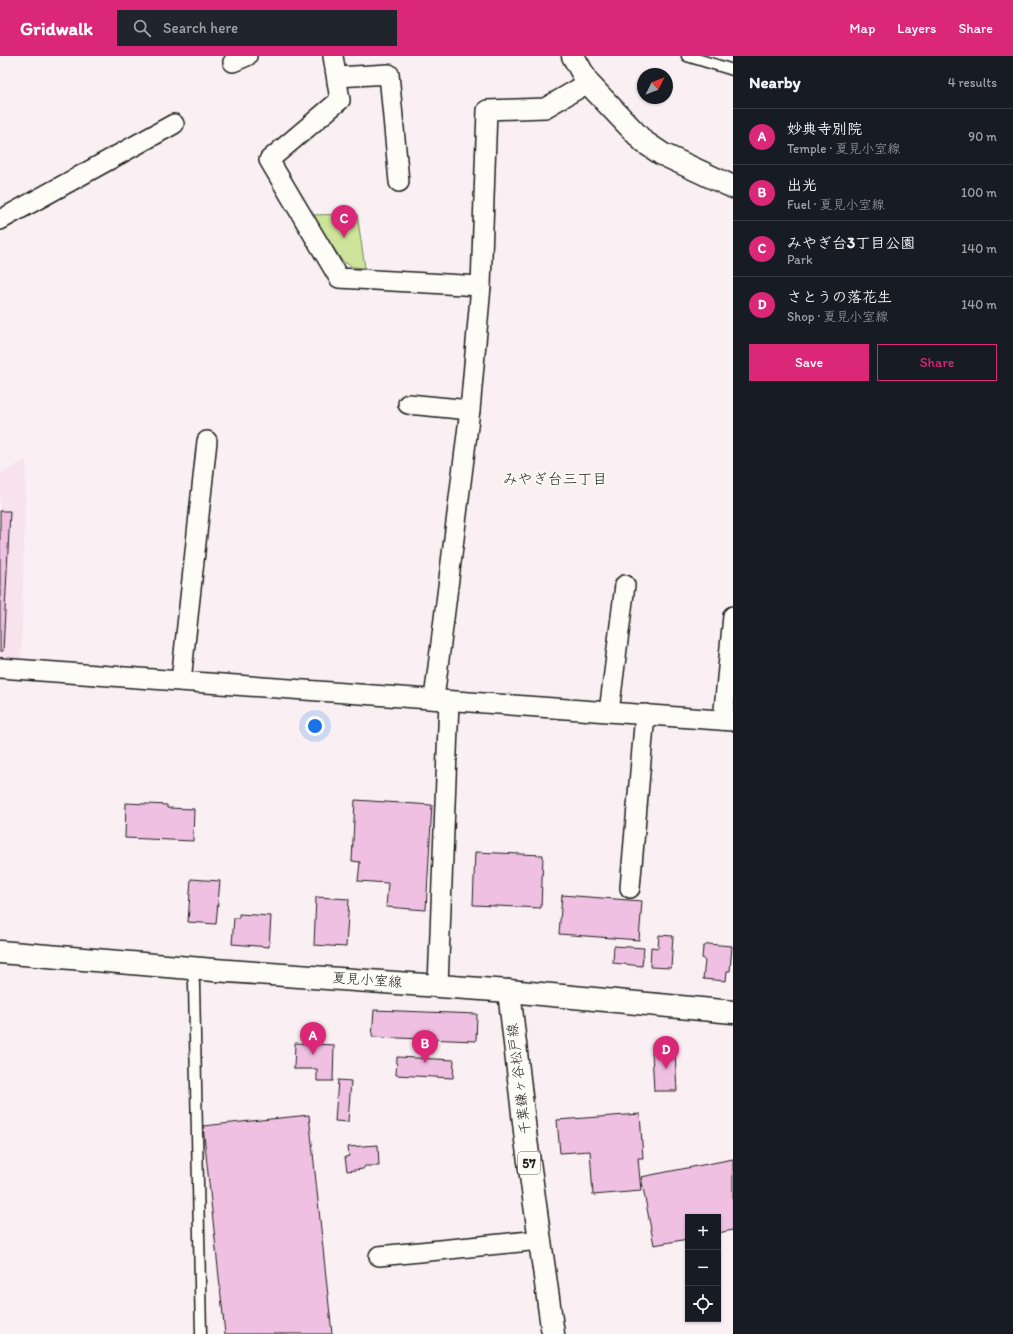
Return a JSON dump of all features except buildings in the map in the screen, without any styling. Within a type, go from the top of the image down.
[{"type":"main road","points":[[573,56],[588,83],[644,142],[662,154],[733,187]]},
{"type":"main road","name":"夏見小室線","points":[[0,952],[192,968],[438,985],[733,1012]]},
{"type":"main road","name":"千葉鎌ヶ谷松戸線","points":[[509,991],[524,1125],[553,1334]]},
{"type":"street","points":[[333,56],[340,100],[268,160],[339,278],[481,286]]},
{"type":"street","points":[[337,77],[389,74],[399,182]]},
{"type":"street","points":[[438,985],[442,700],[481,286],[487,110],[545,108],[588,83]]},
{"type":"street","points":[[0,220],[174,124]]},
{"type":"street","points":[[408,404],[470,410]]},
{"type":"street","points":[[181,681],[207,441]]},
{"type":"street","points":[[609,712],[625,584]]},
{"type":"street","points":[[0,668],[728,720],[733,616]]},
{"type":"street","points":[[630,888],[645,714]]},
{"type":"street","points":[[379,1256],[540,1240]]},
{"type":"lane","points":[[687,56],[733,70]]},
{"type":"lane","points":[[192,968],[194,984],[201,1334]]},
{"type":"shaded area","points":[[26,460],[21,662],[0,661],[0,473]]},
{"type":"green space","points":[[357,214],[365,268],[353,267],[342,261],[312,215]]},
{"type":"place","name":"みやぎ台3丁目公園","points":[[344,238]]},
{"type":"place","name":"妙典寺別院","points":[[313,1055]]},
{"type":"place","name":"出光","points":[[425,1063]]},
{"type":"place","name":"さとうの落花生","points":[[666,1069]]},
{"type":"district","name":"みやぎ台三丁目","points":[[555,479]]}]
